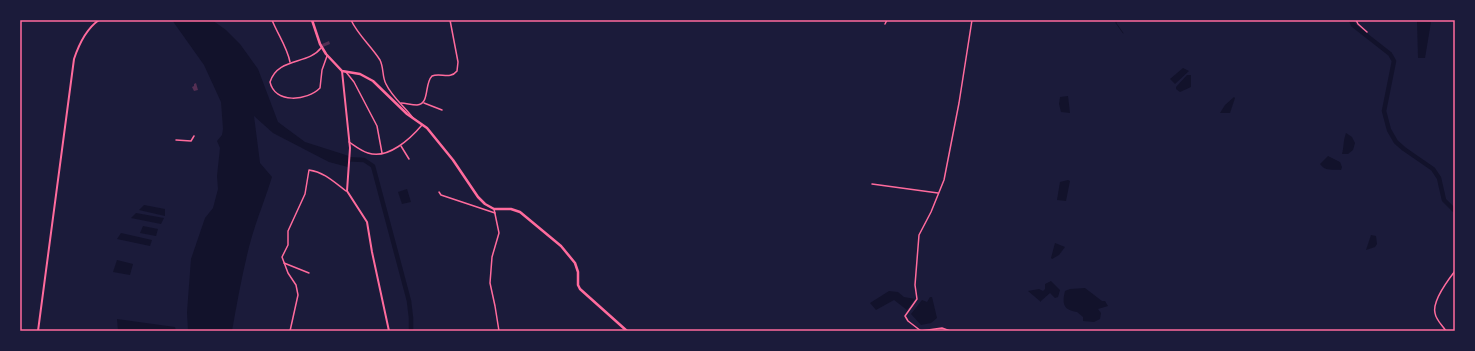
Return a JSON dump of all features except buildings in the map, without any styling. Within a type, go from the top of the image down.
[{"type":"main road","points":[[312,20],[322,48],[327,56],[342,71],[360,74],[373,81],[407,114],[423,125],[435,136],[478,197],[488,207],[494,209],[515,210],[520,212],[561,246],[575,263],[578,272],[578,285],[580,289],[627,331]]},
{"type":"street","points":[[38,331],[74,59],[84,37],[92,26],[99,20]]},
{"type":"street","points":[[272,20],[286,48],[290,62]]},
{"type":"street","points":[[351,20],[355,28],[379,60],[386,85],[391,93],[414,119]]},
{"type":"street","points":[[424,103],[428,81],[432,76],[437,74],[444,76],[454,75],[457,71],[458,62],[450,20]]},
{"type":"street","points":[[885,24],[887,20]]},
{"type":"street","points":[[950,331],[942,328],[921,331],[905,317],[917,299],[915,285],[919,236],[944,180],[951,148],[972,20]]},
{"type":"street","points":[[1356,20],[1358,24],[1367,32]]},
{"type":"street","points":[[322,48],[312,56],[290,62],[276,72],[270,82],[278,95],[284,98],[291,98],[313,94],[320,88],[322,70],[327,56]]},
{"type":"street","points":[[342,71],[345,86],[350,148],[347,191]]},
{"type":"street","points":[[346,72],[353,80],[376,124],[379,132],[382,153]]},
{"type":"street","points":[[400,103],[415,105],[424,103],[442,110]]},
{"type":"street","points":[[349,142],[369,154],[382,153],[400,146],[410,139],[423,125]]},
{"type":"street","points":[[176,140],[190,141],[194,136]]},
{"type":"street","points":[[400,146],[409,159]]},
{"type":"street","points":[[290,331],[298,295],[296,285],[290,276],[282,257],[287,246],[288,233],[305,194],[309,170],[316,171],[327,176],[347,191],[367,222],[388,331]]},
{"type":"street","points":[[872,184],[938,193]]},
{"type":"street","points":[[439,192],[442,195],[496,214]]},
{"type":"street","points":[[494,209],[499,233],[492,257],[490,279],[499,331]]},
{"type":"street","points":[[284,263],[309,273]]},
{"type":"street","points":[[1446,331],[1437,319],[1434,308],[1448,280],[1455,271]]},
{"type":"shaded area","points":[[172,20],[212,20],[226,30],[240,44],[258,69],[278,122],[305,142],[349,156],[348,167],[329,162],[273,133],[254,116],[260,163],[272,177],[249,247],[232,331],[188,331],[187,312],[191,259],[205,218],[213,208],[218,189],[217,176],[220,148],[217,141],[222,135],[223,129],[221,102],[204,65]]},
{"type":"shaded area","points":[[1417,21],[1431,22],[1425,58],[1418,58]]},
{"type":"shaded area","points":[[1183,68],[1189,71],[1175,84],[1170,79]]},
{"type":"shaded area","points":[[1187,75],[1191,75],[1191,87],[1180,92],[1176,89],[1176,87]]},
{"type":"shaded area","points":[[1068,96],[1070,113],[1061,112],[1059,104],[1060,97]]},
{"type":"shaded area","points":[[1234,97],[1235,98],[1230,113],[1220,113],[1225,105]]},
{"type":"shaded area","points":[[1346,133],[1352,137],[1355,143],[1353,150],[1348,154],[1342,154],[1344,139]]},
{"type":"shaded area","points":[[1328,156],[1340,162],[1342,167],[1341,170],[1330,170],[1322,167],[1320,164]]},
{"type":"shaded area","points":[[1070,181],[1066,201],[1057,200],[1060,182]]},
{"type":"shaded area","points":[[407,189],[411,202],[402,204],[398,192]]},
{"type":"shaded area","points":[[144,205],[165,209],[165,216],[139,210]]},
{"type":"shaded area","points":[[136,213],[164,218],[161,224],[131,218]]},
{"type":"shaded area","points":[[143,226],[158,229],[156,236],[140,233]]},
{"type":"shaded area","points":[[121,233],[152,240],[150,246],[117,239]]},
{"type":"shaded area","points":[[1371,235],[1376,236],[1377,244],[1375,247],[1366,250]]},
{"type":"shaded area","points":[[1055,243],[1065,247],[1059,255],[1052,259],[1051,258]]},
{"type":"shaded area","points":[[117,260],[133,264],[130,275],[113,272]]},
{"type":"shaded area","points":[[1051,281],[1060,290],[1058,297],[1055,298],[1050,293],[1041,302],[1028,291],[1039,289],[1043,291],[1045,289],[1045,284]]},
{"type":"shaded area","points":[[1085,288],[1102,301],[1105,301],[1108,306],[1098,309],[1101,313],[1100,319],[1094,322],[1083,321],[1083,317],[1077,312],[1066,308],[1064,302],[1065,291],[1070,289]]},
{"type":"shaded area","points":[[889,291],[898,292],[904,297],[915,299],[907,310],[894,300],[876,310],[870,303]]},
{"type":"shaded area","points":[[930,297],[932,297],[937,318],[931,323],[921,325],[911,314],[922,300],[927,302]]},
{"type":"shaded area","points":[[117,319],[175,327],[176,331],[118,331]]},
{"type":"waterway","points":[[1116,20],[1116,23],[1123,33]]},
{"type":"waterway","points":[[1351,20],[1353,25],[1390,54],[1394,61],[1384,111],[1389,130],[1396,142],[1433,169],[1439,178],[1444,200],[1455,211]]},
{"type":"waterway","points":[[344,159],[364,160],[373,166],[409,301],[411,331]]}]
